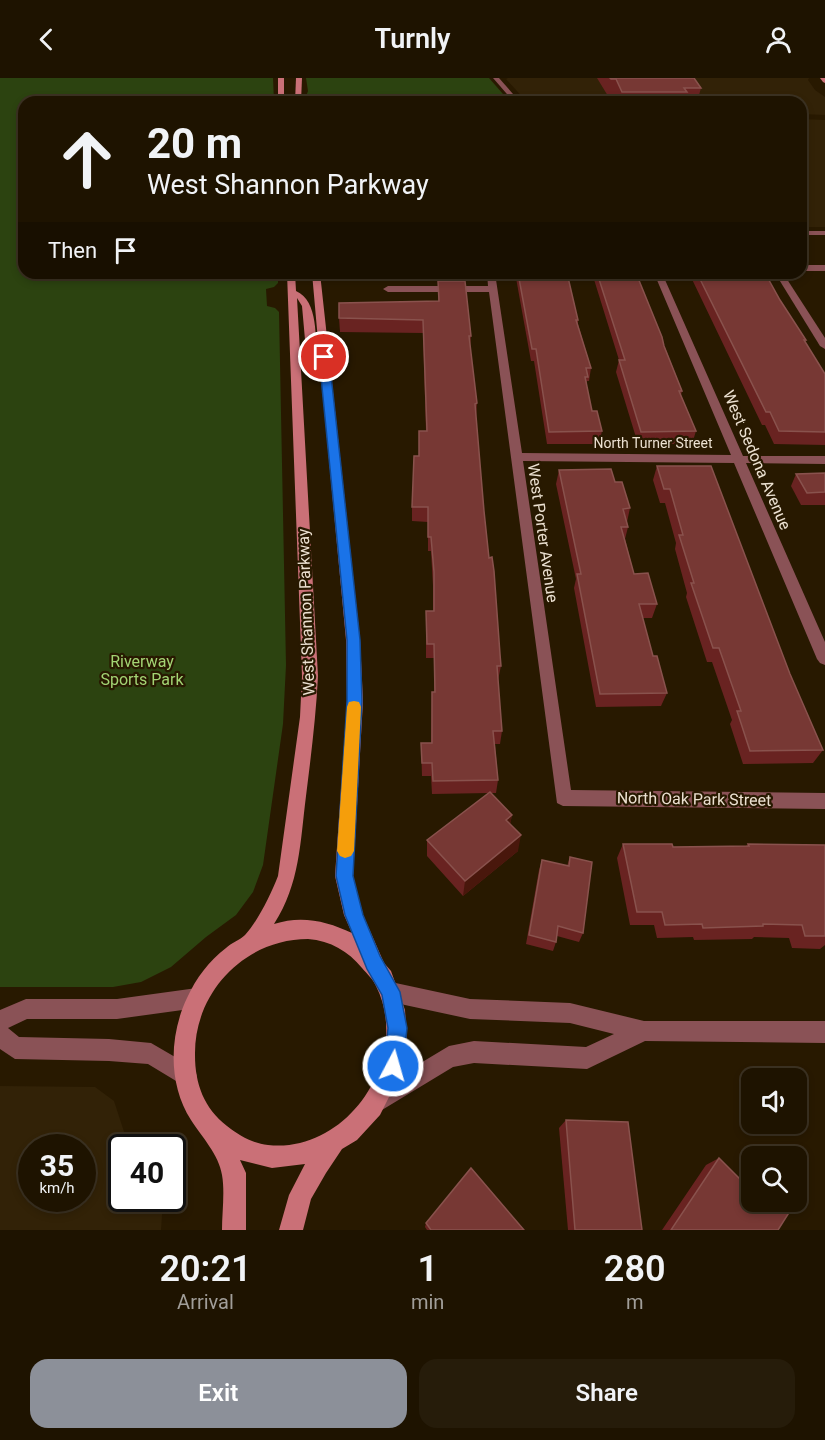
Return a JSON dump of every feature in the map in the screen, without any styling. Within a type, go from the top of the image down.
[{"type":"street","points":[[280,96],[281,78]]},
{"type":"street","points":[[298,96],[299,78]]},
{"type":"street","points":[[496,78],[512,96]]},
{"type":"street","points":[[807,268],[825,268]]},
{"type":"street","name":"West Shannon Parkway","points":[[252,941],[279,898],[287,876],[308,717],[310,640],[291,279]]},
{"type":"street","points":[[214,1132],[240,1150],[269,1158],[301,1157],[332,1145],[357,1126],[377,1102],[393,1066],[398,1028],[391,992],[374,962],[354,915],[344,876],[355,701],[353,640],[317,279]]},
{"type":"street","name":"West Porter Avenue","points":[[492,279],[563,798]]},
{"type":"street","name":"West Sedona Avenue","points":[[661,279],[825,660]]},
{"type":"street","points":[[782,279],[825,346]]},
{"type":"street","points":[[388,289],[493,289]]},
{"type":"street","points":[[291,292],[302,297],[307,306],[312,362],[325,373]]},
{"type":"street","points":[[813,327],[825,327]]},
{"type":"street","name":"North Turner Street","points":[[516,457],[825,460]]},
{"type":"street","name":"North Oak Park Street","points":[[563,798],[825,801]]},
{"type":"street","points":[[234,1230],[234,1173],[214,1132],[196,1107],[186,1076],[184,1050],[188,1023],[197,998],[212,975],[230,956],[252,941],[285,930],[318,930],[348,941],[374,962]]},
{"type":"street","points":[[391,992],[470,1009],[570,1013],[644,1030],[825,1032]]},
{"type":"street","points":[[0,1021],[26,1009],[117,1009],[197,998]]},
{"type":"street","points":[[377,1102],[449,1057],[474,1052],[587,1058],[644,1030]]},
{"type":"street","points":[[0,1035],[15,1048],[109,1050],[152,1054],[186,1076]]},
{"type":"street","points":[[291,1230],[296,1205],[304,1185],[332,1145]]},
{"type":"shaded area","points":[[809,78],[815,90],[825,97],[825,115],[807,114],[807,96],[522,96],[506,79]]},
{"type":"shaded area","points":[[807,119],[825,120],[825,227],[807,227]]},
{"type":"shaded area","points":[[0,1086],[95,1087],[114,1101],[125,1134],[108,1134],[108,1212],[162,1212],[161,1230],[0,1230]]},
{"type":"green space","name":"Riverway Sports Park","points":[[0,78],[273,78],[274,96],[18,96],[18,279],[278,279],[274,287],[266,289],[267,306],[279,312],[286,665],[283,724],[263,865],[253,892],[236,915],[171,967],[141,982],[113,987],[0,987]]},
{"type":"green space","points":[[306,78],[489,78],[505,96],[306,96],[308,91]]},
{"type":"building","points":[[610,78],[694,78],[701,88],[684,88],[687,92],[622,92],[616,79]]},
{"type":"building","points":[[519,279],[568,279],[578,320],[576,320],[591,368],[586,368],[588,377],[585,377],[592,411],[597,411],[602,431],[549,432],[536,349],[532,349]]},
{"type":"building","points":[[599,279],[638,279],[696,431],[641,432],[619,360],[625,360]]},
{"type":"building","points":[[700,279],[768,279],[825,374],[825,432],[779,431],[770,412],[766,412]]},
{"type":"building","points":[[438,281],[465,281],[477,403],[475,404],[484,511],[489,558],[492,557],[494,571],[501,666],[497,666],[502,731],[493,731],[498,780],[433,781],[432,763],[422,763],[421,743],[432,743],[432,692],[435,692],[434,644],[427,644],[426,611],[434,611],[434,572],[431,537],[428,537],[428,507],[412,507],[414,456],[419,456],[419,431],[427,431],[423,320],[339,318],[339,303],[439,301]]},
{"type":"building","points":[[657,466],[711,466],[790,674],[823,750],[750,751],[737,711],[741,711],[719,648],[713,648],[691,583],[694,583],[679,535],[683,535],[670,489],[664,489]]},
{"type":"building","points":[[611,469],[615,482],[622,482],[630,508],[623,509],[628,527],[621,527],[634,574],[648,573],[657,604],[639,604],[653,656],[657,656],[667,693],[600,694],[577,574],[581,574],[559,470]]},
{"type":"building","points":[[825,473],[825,492],[807,493],[796,474]]},
{"type":"building","points":[[490,792],[512,815],[506,820],[521,835],[465,881],[427,840]]},
{"type":"building","points":[[623,844],[672,844],[673,847],[749,846],[748,844],[825,845],[825,936],[805,936],[802,925],[763,924],[763,926],[703,928],[702,924],[665,925],[662,912],[637,912]]},
{"type":"building","points":[[570,857],[592,862],[583,933],[558,926],[556,942],[529,935],[542,860],[569,866]]},
{"type":"building","points":[[566,1120],[628,1122],[642,1230],[575,1230]]},
{"type":"building","points":[[719,1158],[741,1180],[741,1212],[789,1212],[778,1230],[671,1230]]},
{"type":"building","points":[[471,1168],[524,1230],[431,1230],[426,1223]]},
{"type":"slow traffic","points":[[345,851],[354,707]]},
{"type":"route","points":[[324,357],[353,640],[355,701],[344,876],[354,915],[374,962],[391,992],[398,1028],[393,1066]]}]
